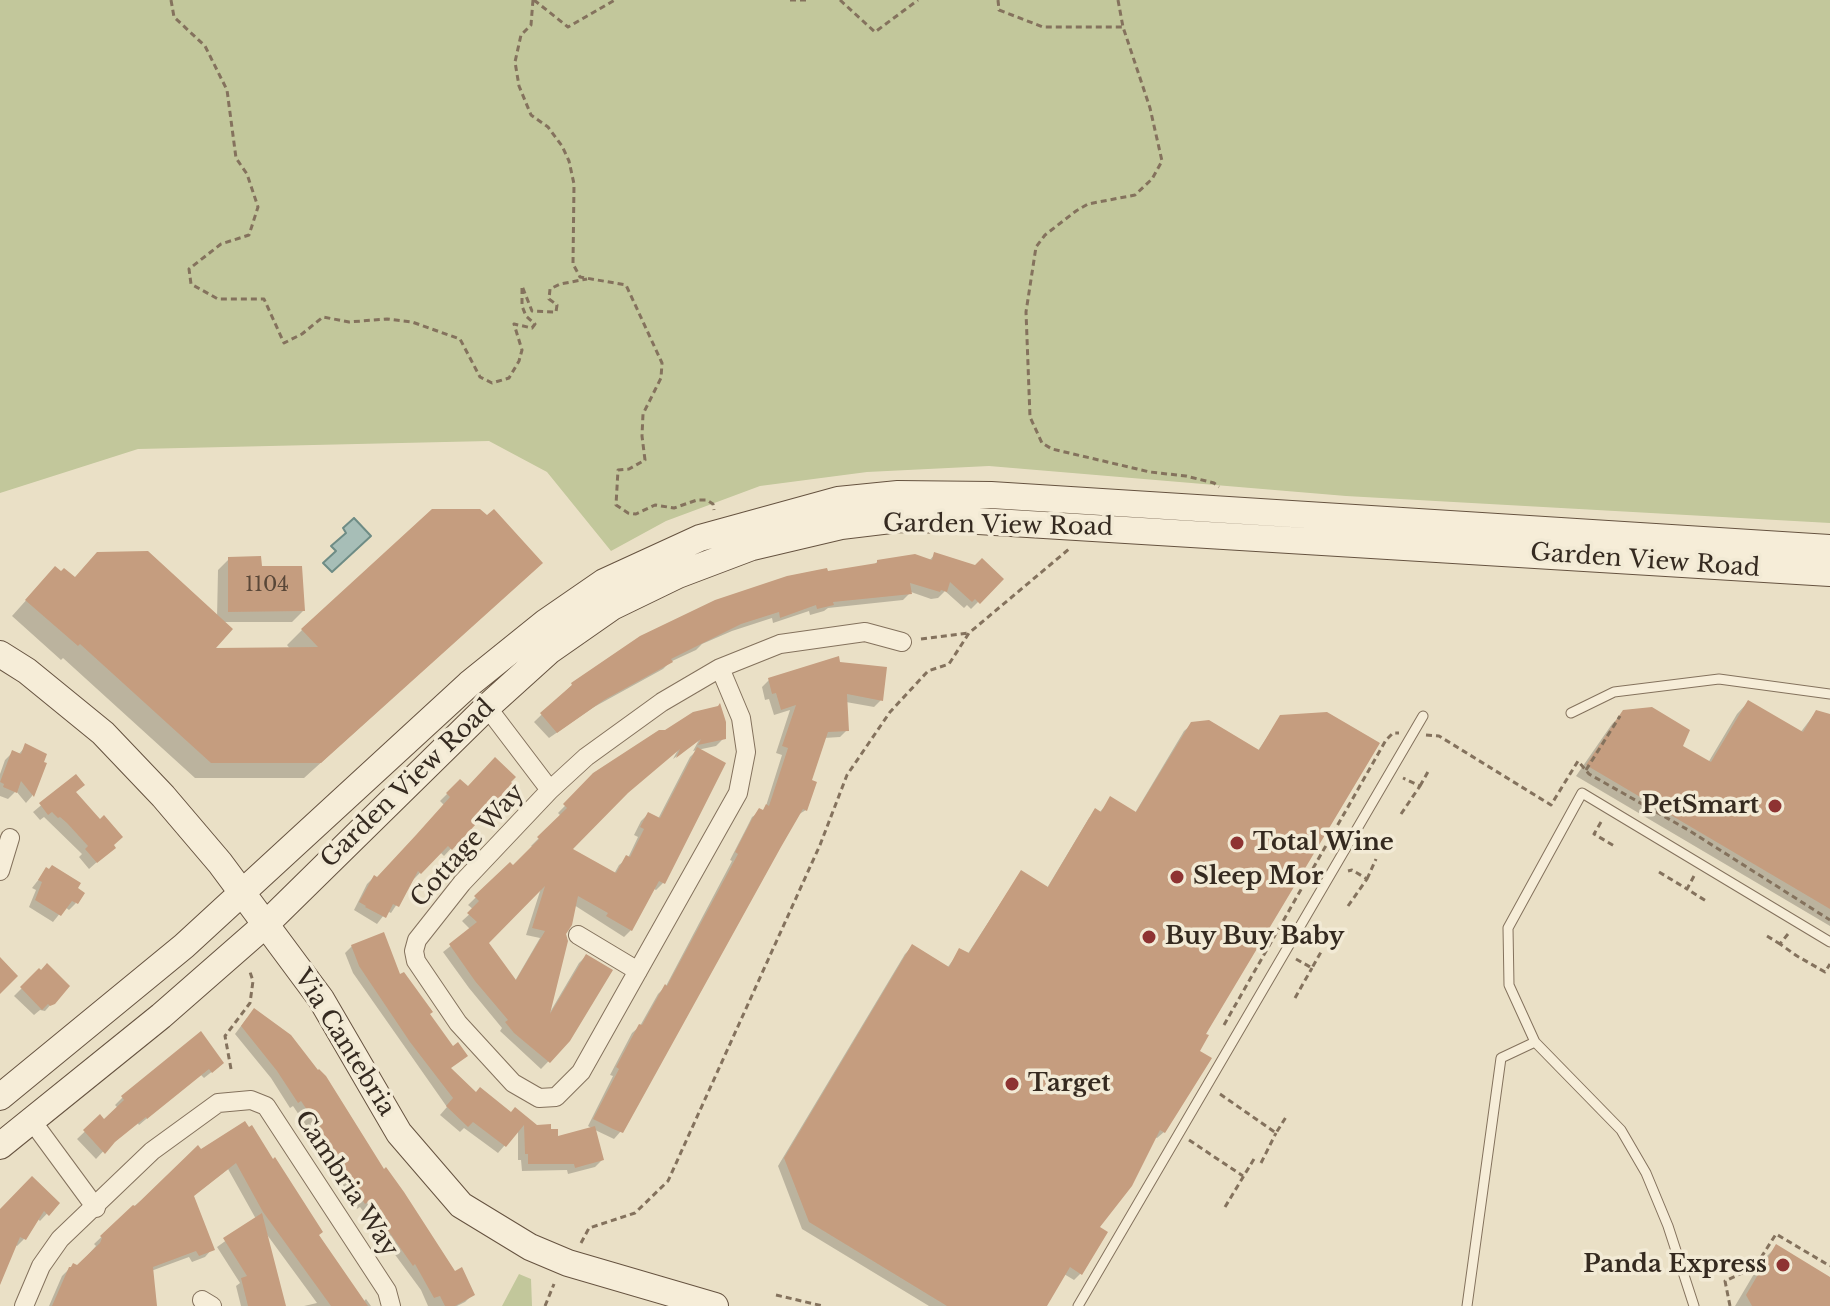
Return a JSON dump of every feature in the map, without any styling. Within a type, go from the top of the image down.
[{"type":"main road","name":"Garden View Road","points":[[3,1089],[149,976],[469,684],[546,622],[604,582],[700,538],[838,500],[898,494],[991,495],[1830,548]]},
{"type":"main road","name":"Garden View Road","points":[[0,1146],[265,925],[487,707],[549,651],[612,607],[678,575],[752,547],[841,526],[899,519],[1072,526],[1830,573]]},
{"type":"main road","name":"Via Cantebria","points":[[0,654],[27,671],[103,733],[163,796],[244,892],[321,999],[399,1133],[461,1205],[530,1247],[568,1263],[715,1306]]},
{"type":"street","name":"Cottage Way","points":[[720,668],[741,718],[746,752],[738,793],[581,1072],[556,1097],[539,1098],[513,1083],[467,1033],[416,961],[414,951],[417,940],[462,883],[550,790],[586,757],[662,702],[720,668],[780,644],[865,632],[902,642]]},
{"type":"street","name":"Cottage Way","points":[[487,707],[550,790]]},
{"type":"street","points":[[0,871],[10,838]]},
{"type":"street","points":[[578,935],[638,971]]},
{"type":"street","name":"Cambria Way","points":[[24,1306],[41,1266],[60,1239],[96,1208],[152,1151],[218,1103],[251,1100],[266,1106],[387,1291],[391,1306]]},
{"type":"street","points":[[32,1121],[96,1208]]},
{"type":"lane","points":[[1571,713],[1614,692],[1719,679],[1830,694]]},
{"type":"lane","points":[[1078,1306],[1423,716]]},
{"type":"lane","points":[[1694,1306],[1663,1213],[1646,1173],[1621,1130],[1535,1042],[1509,985],[1508,928],[1582,793],[1830,942]]},
{"type":"lane","points":[[1467,1306],[1501,1058],[1535,1042]]},
{"type":"path","points":[[171,0],[174,17],[205,46],[227,90],[236,158],[247,174],[258,207],[249,235],[221,244],[189,269],[191,284],[218,299],[264,299],[284,343],[302,334],[323,317],[349,322],[387,319],[412,322],[460,339],[480,377],[492,383],[509,378],[519,361],[522,350],[514,324],[532,328],[535,324],[526,316],[522,306],[522,286],[532,311],[556,312],[557,305],[549,299],[550,289],[587,279]]},
{"type":"path","points":[[533,0],[531,25],[521,35],[515,62],[519,86],[531,115],[548,127],[569,161],[574,184],[573,264],[580,277],[626,285],[662,363],[661,378],[643,414],[645,460],[640,465],[618,470],[616,505],[636,514],[655,505],[674,508],[707,500],[713,504],[719,533]]},
{"type":"path","points":[[533,0],[568,27],[615,0]]},
{"type":"path","points":[[790,0],[809,0]]},
{"type":"path","points":[[840,0],[875,32],[918,0]]},
{"type":"path","points":[[998,0],[999,10],[1043,27],[1123,27]]},
{"type":"path","points":[[1118,0],[1123,27],[1155,126],[1162,161],[1152,179],[1135,195],[1088,204],[1045,235],[1036,247],[1026,312],[1030,417],[1042,443],[1052,449],[1214,483],[1222,490],[1208,509]]},
{"type":"path","points":[[578,1246],[589,1228],[635,1213],[668,1181],[820,845],[847,775],[890,712],[928,671],[949,664],[969,633],[1072,547],[1072,526]]},
{"type":"path","points":[[902,642],[969,633]]},
{"type":"path","points":[[1586,770],[1620,716]]},
{"type":"path","points":[[1222,1033],[1225,1019],[1386,740],[1393,733],[1439,736],[1551,805],[1578,761],[1586,770],[1690,831],[1830,920]]},
{"type":"path","points":[[1420,786],[1429,770]]},
{"type":"path","points":[[1367,879],[1376,859]]},
{"type":"path","points":[[1659,872],[1687,889]]},
{"type":"path","points":[[1767,936],[1780,944]]},
{"type":"path","points":[[1797,956],[1830,975]]},
{"type":"path","points":[[1825,972],[1830,964]]},
{"type":"path","points":[[1295,998],[1312,968]]},
{"type":"path","points":[[231,1069],[225,1036],[250,1003],[253,981],[250,972]]},
{"type":"path","points":[[1207,1085],[1276,1133]]},
{"type":"path","points":[[1261,1163],[1286,1117]]},
{"type":"path","points":[[1179,1133],[1243,1176]]},
{"type":"path","points":[[1225,1207],[1254,1159]]},
{"type":"path","points":[[1730,1306],[1725,1281],[1755,1267],[1776,1234],[1830,1266]]},
{"type":"path","points":[[545,1306],[554,1284]]},
{"type":"path","points":[[776,1295],[823,1306]]},
{"type":"green space","points":[[0,0],[1830,0],[1830,523],[1346,496],[989,466],[867,472],[760,486],[666,521],[611,551],[547,472],[489,441],[138,449],[0,493]]},
{"type":"green space","points":[[519,1274],[531,1279],[532,1306],[502,1306]]},
{"type":"water","points":[[354,518],[371,536],[332,572],[323,563],[336,551],[331,546],[346,533],[343,528]]},
{"type":"building","points":[[432,509],[480,509],[487,515],[494,509],[543,563],[321,763],[211,763],[80,644],[78,646],[25,600],[55,566],[61,571],[64,568],[75,577],[97,552],[148,551],[233,629],[216,648],[318,647],[301,629]]},
{"type":"building","points":[[934,552],[975,565],[982,558],[1004,579],[980,604],[975,599],[972,602],[950,582],[947,592],[910,583],[912,594],[833,602],[834,605],[817,609],[816,605],[780,618],[779,612],[741,624],[671,659],[673,662],[604,700],[557,733],[540,713],[571,683],[640,636],[715,600],[787,576],[877,563],[877,560],[915,554],[932,560]]},
{"type":"building","points":[[261,556],[262,566],[302,566],[305,611],[228,612],[228,557]]},
{"type":"building","points":[[839,656],[840,662],[887,667],[883,701],[847,694],[849,731],[828,732],[812,780],[817,782],[807,811],[803,809],[781,847],[623,1133],[593,1119],[619,1069],[616,1067],[639,1024],[642,1025],[665,984],[667,986],[738,854],[735,852],[752,819],[759,808],[763,810],[766,804],[769,806],[788,748],[782,746],[796,705],[781,710],[768,678]]},
{"type":"building","points":[[1748,700],[1803,732],[1816,710],[1830,714],[1830,909],[1586,765],[1623,710],[1652,707],[1690,730],[1683,746],[1711,762]]},
{"type":"building","points":[[720,703],[726,722],[726,739],[698,745],[701,739],[676,758],[680,749],[628,793],[573,849],[616,873],[626,855],[630,857],[644,829],[640,827],[648,812],[660,818],[697,747],[726,763],[665,884],[659,881],[632,931],[578,896],[572,925],[566,934],[568,941],[550,1014],[586,954],[613,970],[570,1041],[550,1063],[514,1033],[505,1022],[508,1020],[449,944],[477,922],[467,913],[479,901],[474,896],[510,862],[513,865],[539,839],[537,837],[567,808],[563,804],[593,773],[659,730],[665,730],[693,712]],"holes":[[[545,886],[532,928],[545,931],[516,980],[489,943]]]},
{"type":"building","name":"Target","points":[[1327,712],[1380,743],[1206,1034],[1209,1035],[1200,1051],[1212,1058],[1165,1133],[1160,1130],[1132,1186],[1100,1227],[1108,1232],[1082,1275],[1070,1267],[1047,1306],[947,1306],[809,1222],[784,1158],[912,944],[949,967],[959,948],[969,953],[1021,870],[1048,887],[1095,808],[1101,812],[1110,796],[1136,812],[1191,722],[1209,720],[1259,750],[1280,715]]},
{"type":"building","points":[[25,743],[47,754],[44,762],[47,763],[34,797],[21,781],[17,793],[3,787],[4,784],[0,782],[12,750],[21,754]]},
{"type":"building","points":[[495,757],[516,777],[511,782],[513,784],[452,850],[448,846],[421,874],[418,871],[399,907],[393,904],[386,918],[359,902],[374,875],[377,877],[450,797],[446,793],[460,779],[468,786]]},
{"type":"building","points":[[76,774],[85,785],[76,792],[100,819],[104,815],[123,837],[114,845],[116,848],[97,863],[85,849],[88,846],[67,823],[52,812],[48,815],[39,803]]},
{"type":"building","points":[[52,865],[81,883],[78,888],[85,893],[78,904],[72,901],[61,916],[35,900],[42,882],[38,880],[46,867],[49,869]]},
{"type":"building","points":[[384,932],[400,974],[404,972],[453,1046],[458,1042],[468,1056],[451,1068],[476,1092],[480,1087],[511,1112],[515,1107],[537,1125],[551,1124],[551,1129],[558,1129],[558,1136],[595,1126],[604,1160],[575,1168],[574,1164],[528,1164],[524,1125],[506,1147],[473,1122],[468,1127],[446,1106],[453,1098],[410,1042],[359,966],[351,945]]},
{"type":"building","points":[[0,957],[18,976],[0,994]]},
{"type":"building","points":[[47,963],[70,986],[55,1004],[48,1004],[42,1010],[20,987]]},
{"type":"building","points":[[254,1008],[291,1035],[326,1076],[384,1169],[386,1167],[404,1192],[455,1271],[462,1267],[475,1295],[455,1306],[445,1306],[440,1296],[434,1298],[415,1264],[413,1266],[368,1202],[365,1204],[337,1161],[340,1159],[301,1101],[298,1103],[241,1026]]},
{"type":"building","points":[[201,1031],[224,1063],[212,1073],[209,1069],[146,1117],[105,1154],[83,1130],[100,1114],[104,1119],[124,1100],[121,1096]]},
{"type":"building","points":[[245,1121],[249,1127],[252,1125],[273,1159],[275,1157],[323,1232],[319,1235],[368,1306],[331,1306],[263,1212],[236,1163],[194,1196],[215,1250],[199,1256],[196,1251],[153,1267],[157,1306],[52,1306],[69,1267],[73,1263],[77,1265],[100,1243],[100,1236],[198,1145],[201,1149]]},
{"type":"building","points":[[32,1176],[60,1203],[49,1216],[44,1211],[26,1240],[20,1237],[0,1285],[0,1209]]},
{"type":"building","points":[[262,1213],[286,1306],[248,1306],[241,1278],[247,1276],[223,1238]]},
{"type":"building","points":[[1776,1244],[1830,1277],[1830,1306],[1752,1306],[1746,1295]]},
{"type":"place","name":"PetSmart","points":[[1775,806]]},
{"type":"place","name":"Total Wine","points":[[1237,843]]},
{"type":"place","name":"Sleep Mor","points":[[1177,877]]},
{"type":"place","name":"Buy Buy Baby","points":[[1149,937]]},
{"type":"place","name":"Target","points":[[1012,1084]]},
{"type":"place","name":"Panda Express","points":[[1783,1265]]}]
